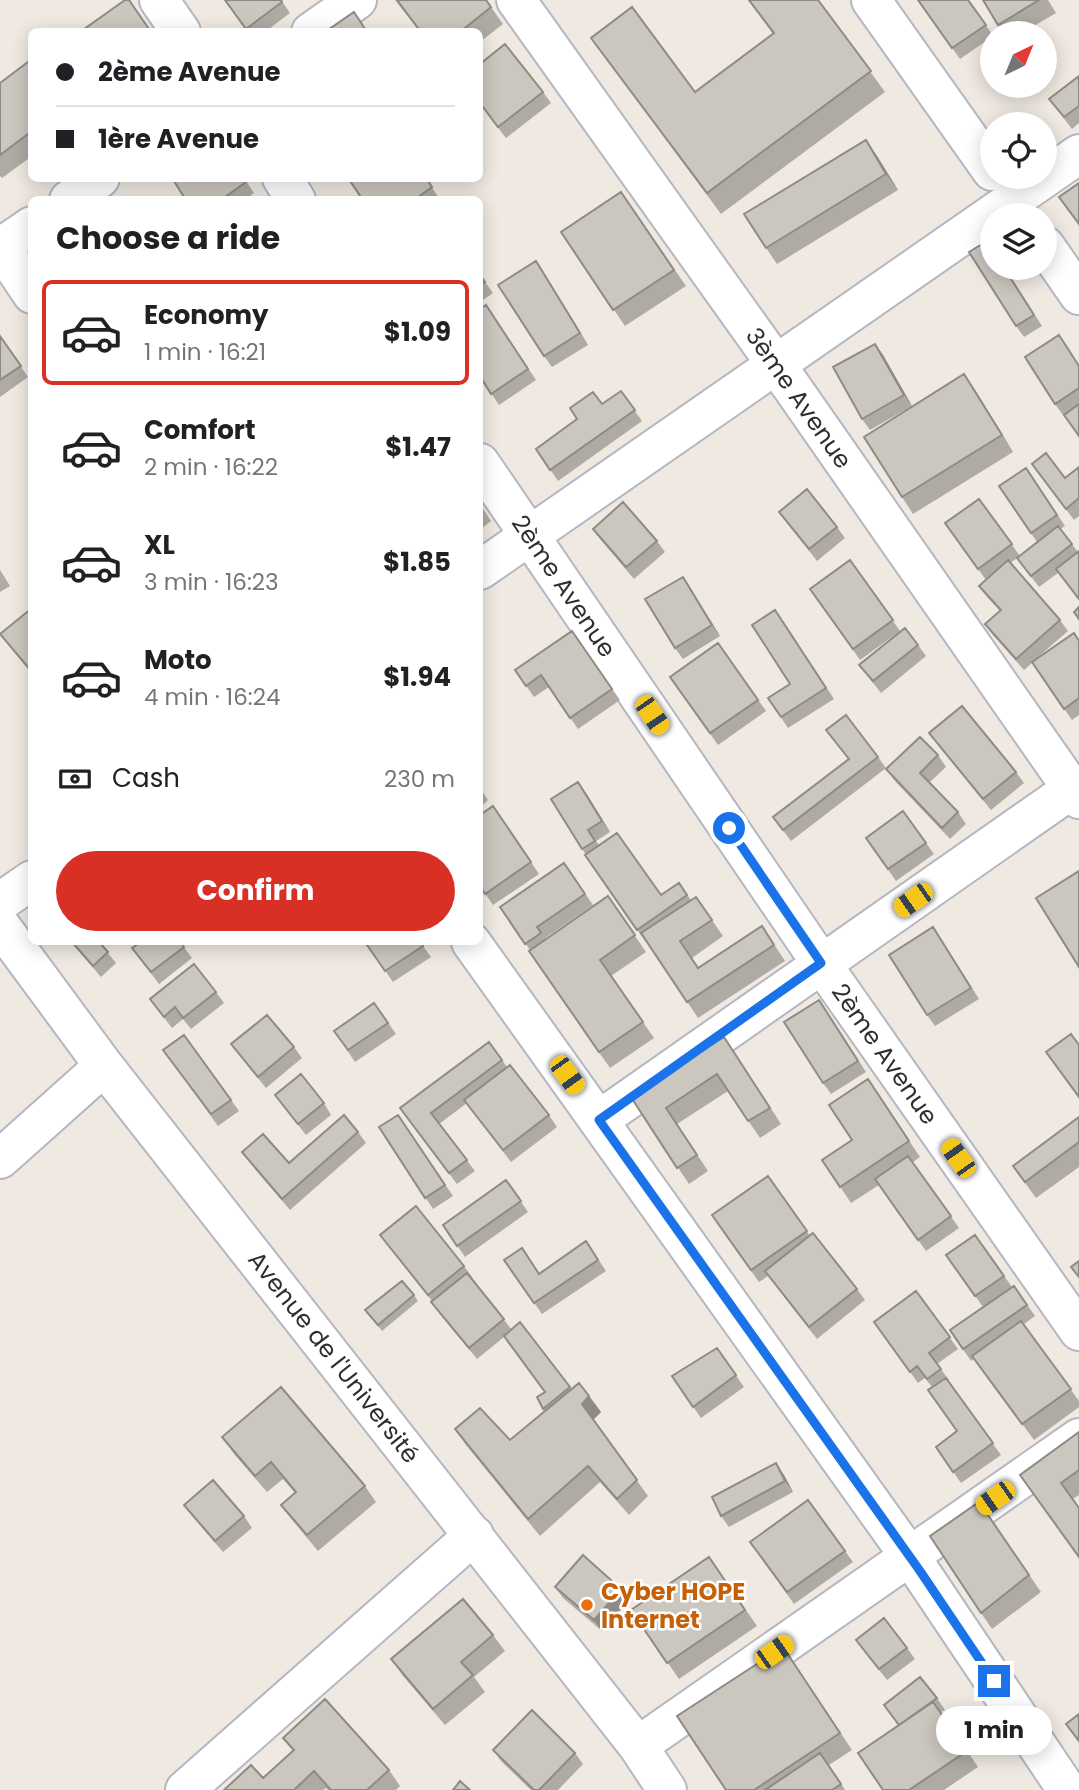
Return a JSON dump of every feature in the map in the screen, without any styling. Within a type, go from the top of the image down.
[{"type":"street","points":[[159,0],[178,28]]},
{"type":"street","points":[[317,28],[357,0]]},
{"type":"street","name":"3ème Avenue","points":[[516,0],[1077,791]]},
{"type":"street","points":[[871,0],[1006,190]]},
{"type":"street","points":[[483,568],[775,363],[1006,190],[1079,154]]},
{"type":"street","points":[[75,196],[94,182]]},
{"type":"street","points":[[11,240],[28,284]]},
{"type":"street","points":[[1057,263],[1079,295]]},
{"type":"street","name":"2ème Avenue","points":[[483,467],[821,963],[1079,1331]]},
{"type":"street","points":[[599,1120],[821,963],[1077,791]]},
{"type":"street","points":[[0,902],[28,883]]},
{"type":"street","name":"Avenue de l'Université","points":[[0,925],[104,1066],[474,1535],[650,1775]]},
{"type":"street","points":[[473,945],[910,1558],[1068,1790]]},
{"type":"street","points":[[0,1158],[104,1066]]},
{"type":"street","points":[[650,1775],[910,1558],[1079,1438]]},
{"type":"street","points":[[185,1790],[474,1535]]},
{"type":"building","points":[[125,0],[129,0],[148,28],[86,28]]},
{"type":"building","points":[[225,0],[281,0],[282,2],[245,28]]},
{"type":"building","points":[[397,0],[486,0],[491,7],[465,28],[418,28]]},
{"type":"building","points":[[749,0],[818,0],[871,71],[707,193],[591,38],[632,7],[695,92],[774,33]]},
{"type":"building","points":[[918,0],[968,0],[983,21],[980,21],[980,29],[952,48]]},
{"type":"building","points":[[983,0],[1039,0],[1005,21],[996,21]]},
{"type":"building","points":[[354,12],[364,28],[331,28]]},
{"type":"building","points":[[505,44],[543,92],[498,127],[483,107],[483,62]]},
{"type":"building","points":[[28,62],[28,134],[0,155],[0,83]]},
{"type":"building","points":[[1079,76],[1079,106],[1064,117],[1049,99],[1057,98],[1057,93]]},
{"type":"building","points":[[866,140],[886,174],[766,248],[744,214]]},
{"type":"building","points":[[175,182],[246,182],[227,196],[183,196]]},
{"type":"building","points":[[351,182],[429,182],[432,187],[420,196],[360,196]]},
{"type":"building","points":[[1079,183],[1079,224],[1059,197]]},
{"type":"building","points":[[621,192],[674,270],[613,310],[561,232]]},
{"type":"building","points":[[980,245],[980,269],[969,252]]},
{"type":"building","points":[[536,261],[580,333],[544,356],[498,285]]},
{"type":"building","points":[[987,280],[1012,280],[1034,315],[1016,326]]},
{"type":"building","points":[[486,305],[528,369],[491,394],[483,381],[483,307]]},
{"type":"building","points":[[1059,335],[1079,366],[1079,388],[1055,404],[1025,357]]},
{"type":"building","points":[[0,336],[21,366],[0,380]]},
{"type":"building","points":[[875,344],[904,395],[862,419],[833,367]]},
{"type":"building","points":[[964,374],[1002,435],[902,497],[864,437]]},
{"type":"building","points":[[621,391],[635,410],[550,470],[536,449],[577,419],[570,408],[593,392],[602,404]]},
{"type":"building","points":[[1079,404],[1079,436],[1064,415]]},
{"type":"building","points":[[1046,453],[1065,478],[1079,467],[1079,498],[1066,509],[1032,464]]},
{"type":"building","points":[[1026,468],[1057,515],[1031,533],[999,486]]},
{"type":"building","points":[[807,489],[837,527],[809,549],[779,512]]},
{"type":"building","points":[[979,499],[1012,544],[978,569],[945,523]]},
{"type":"building","points":[[623,502],[657,541],[626,567],[593,529]]},
{"type":"building","points":[[1058,526],[1072,544],[1031,576],[1017,558]]},
{"type":"building","points":[[1079,551],[1079,599],[1056,569]]},
{"type":"building","points":[[850,560],[893,620],[853,649],[810,589]]},
{"type":"building","points":[[1008,560],[1060,620],[1016,659],[985,624],[1001,610],[979,586]]},
{"type":"building","points":[[683,577],[712,625],[675,648],[645,599]]},
{"type":"building","points":[[775,610],[826,688],[781,717],[768,698],[790,684],[752,625]]},
{"type":"building","points":[[28,611],[28,667],[0,634]]},
{"type":"building","points":[[905,628],[918,645],[873,681],[859,665]]},
{"type":"building","points":[[572,631],[612,689],[570,718],[541,675],[526,686],[515,670]]},
{"type":"building","points":[[1074,633],[1079,641],[1079,698],[1064,709],[1032,662]]},
{"type":"building","points":[[718,643],[758,700],[710,733],[670,677]]},
{"type":"building","points":[[962,706],[1016,772],[983,799],[929,733]]},
{"type":"building","points":[[846,715],[878,757],[783,830],[773,817],[849,759],[826,730]]},
{"type":"building","points":[[920,737],[938,755],[920,773],[958,812],[942,828],[886,769]]},
{"type":"building","points":[[578,782],[602,821],[588,830],[595,841],[582,849],[551,799]]},
{"type":"building","points":[[493,806],[531,862],[485,894],[483,891],[483,813]]},
{"type":"building","points":[[903,811],[926,843],[888,869],[866,838]]},
{"type":"building","points":[[617,833],[661,895],[679,883],[687,895],[637,930],[585,855]]},
{"type":"building","points":[[564,863],[585,894],[537,927],[541,933],[525,944],[500,907]]},
{"type":"building","points":[[1079,871],[1079,967],[1036,898]]},
{"type":"building","points":[[608,896],[635,935],[600,960],[643,1022],[599,1052],[529,951]]},
{"type":"building","points":[[696,897],[712,920],[680,941],[698,968],[762,926],[774,945],[687,1002],[641,933]]},
{"type":"building","points":[[933,927],[971,988],[927,1015],[889,955]]},
{"type":"building","points":[[75,945],[102,945],[108,952],[93,966]]},
{"type":"building","points":[[136,945],[184,947],[151,972],[132,948]]},
{"type":"building","points":[[367,945],[423,946],[385,971]]},
{"type":"building","points":[[194,964],[216,992],[183,1018],[175,1007],[164,1017],[150,999]]},
{"type":"building","points":[[819,1000],[858,1061],[823,1083],[784,1022]]},
{"type":"building","points":[[374,1003],[388,1023],[348,1050],[334,1031]]},
{"type":"building","points":[[267,1015],[294,1047],[258,1077],[231,1044]]},
{"type":"building","points":[[1071,1034],[1079,1045],[1079,1097],[1046,1052]]},
{"type":"building","points":[[184,1035],[231,1100],[211,1114],[163,1050]]},
{"type":"building","points":[[724,1037],[770,1108],[748,1121],[717,1074],[666,1108],[697,1155],[677,1168],[631,1097]]},
{"type":"building","points":[[489,1042],[502,1060],[431,1113],[467,1160],[449,1173],[400,1108]]},
{"type":"building","points":[[510,1065],[549,1115],[503,1150],[464,1100]]},
{"type":"building","points":[[301,1074],[324,1103],[298,1124],[275,1095]]},
{"type":"building","points":[[868,1079],[909,1141],[840,1187],[822,1160],[852,1140],[829,1105]]},
{"type":"building","points":[[344,1115],[358,1132],[282,1199],[242,1152],[263,1134],[289,1163]]},
{"type":"building","points":[[398,1115],[445,1185],[425,1198],[379,1127]]},
{"type":"building","points":[[1079,1117],[1079,1142],[1025,1182],[1013,1166]]},
{"type":"building","points":[[908,1156],[951,1216],[918,1240],[875,1179]]},
{"type":"building","points":[[768,1176],[807,1231],[751,1270],[712,1215]]},
{"type":"building","points":[[506,1180],[521,1201],[457,1246],[443,1225]]},
{"type":"building","points":[[416,1206],[464,1266],[428,1295],[380,1235]]},
{"type":"building","points":[[813,1233],[857,1289],[809,1327],[765,1271]]},
{"type":"building","points":[[975,1235],[1004,1276],[975,1296],[946,1255]]},
{"type":"building","points":[[586,1241],[598,1260],[534,1303],[504,1260],[522,1248],[539,1274]]},
{"type":"building","points":[[1079,1261],[1079,1277],[1071,1267]]},
{"type":"building","points":[[467,1273],[504,1319],[469,1348],[431,1302]]},
{"type":"building","points":[[402,1281],[414,1295],[378,1325],[365,1310]]},
{"type":"building","points":[[1014,1286],[1027,1305],[963,1349],[950,1330]]},
{"type":"building","points":[[916,1291],[950,1337],[929,1353],[941,1369],[927,1379],[917,1366],[910,1372],[874,1322]]},
{"type":"building","points":[[1021,1321],[1071,1389],[1022,1424],[972,1356]]},
{"type":"building","points":[[520,1322],[570,1387],[543,1409],[537,1397],[545,1392],[504,1336]]},
{"type":"building","points":[[717,1348],[736,1375],[693,1407],[672,1376]]},
{"type":"building","points":[[946,1378],[993,1443],[953,1472],[936,1447],[957,1431],[928,1390]]},
{"type":"building","points":[[579,1383],[589,1396],[582,1404],[637,1480],[617,1499],[588,1466],[528,1519],[455,1429],[480,1408],[510,1440]]},
{"type":"building","points":[[281,1387],[365,1486],[307,1535],[281,1505],[296,1492],[271,1462],[255,1476],[222,1437]]},
{"type":"building","points":[[1079,1432],[1079,1470],[1061,1483],[1079,1508],[1079,1557],[1020,1475]]},
{"type":"building","points":[[776,1463],[785,1481],[721,1516],[712,1497]]},
{"type":"building","points":[[213,1480],[244,1516],[215,1541],[184,1505]]},
{"type":"building","points":[[808,1500],[845,1551],[787,1592],[750,1542]]},
{"type":"building","points":[[979,1502],[1029,1575],[981,1613],[930,1536]]},
{"type":"building","points":[[583,1555],[621,1589],[594,1620],[555,1587]]},
{"type":"building","points":[[709,1557],[745,1610],[667,1663],[631,1610]]},
{"type":"building","points":[[463,1599],[493,1635],[461,1662],[473,1675],[433,1709],[391,1659]]},
{"type":"building","points":[[884,1618],[907,1648],[879,1669],[856,1640]]},
{"type":"building","points":[[783,1647],[840,1733],[754,1790],[726,1790],[677,1716]]},
{"type":"building","points":[[920,1677],[937,1698],[899,1725],[884,1705]]},
{"type":"building","points":[[325,1699],[389,1770],[367,1790],[331,1790],[314,1771],[294,1790],[224,1790],[251,1765],[263,1778],[294,1750],[283,1738]]},
{"type":"building","points":[[933,1702],[967,1751],[909,1790],[883,1790],[858,1753]]},
{"type":"building","points":[[532,1710],[575,1753],[539,1790],[534,1790],[493,1750]]},
{"type":"building","points":[[1079,1714],[1079,1741],[1066,1724]]},
{"type":"building","points":[[820,1753],[841,1784],[832,1790],[765,1790]]},
{"type":"building","points":[[460,1781],[470,1790],[453,1790]]},
{"type":"place","name":"Cyber HOPE Internet","points":[[587,1605]]},
{"type":"route","points":[[729,828],[821,963],[599,1120],[920,1571],[994,1681]]}]
